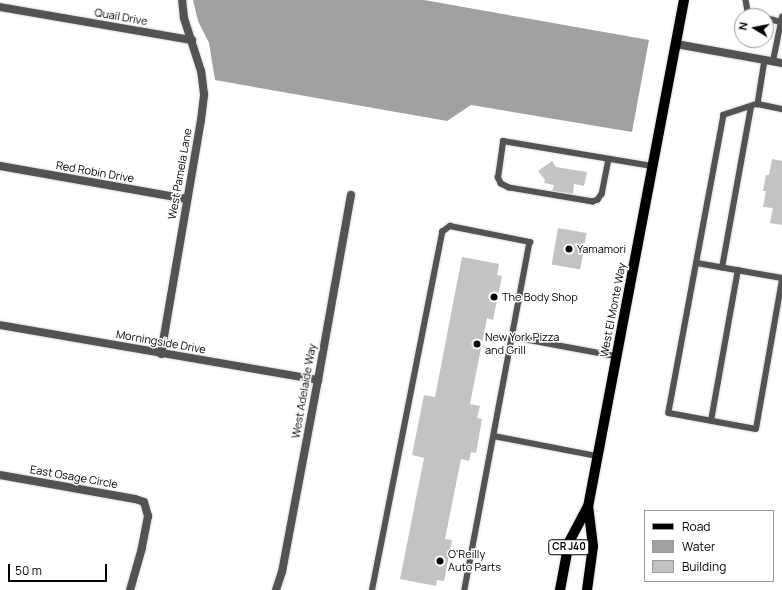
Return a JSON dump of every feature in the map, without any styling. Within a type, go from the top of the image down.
[{"type":"main road","name":"West El Monte Way","points":[[560,590],[570,542],[588,507],[684,0]]},
{"type":"main road","name":"West El Monte Way","points":[[587,590],[593,546],[588,507]]},
{"type":"street","name":"West Pamela Lane","points":[[161,354],[204,94],[201,71],[184,18],[182,0]]},
{"type":"street","name":"Quail Drive","points":[[0,7],[192,40]]},
{"type":"street","points":[[676,44],[782,63]]},
{"type":"street","name":"Red Robin Drive","points":[[0,166],[187,199]]},
{"type":"street","name":"West Adelaide Way","points":[[276,590],[283,565],[351,195]]},
{"type":"street","name":"Morningside Drive","points":[[0,326],[318,380]]},
{"type":"street","name":"East Osage Circle","points":[[0,475],[135,499],[144,502],[148,516],[142,548],[130,590]]},
{"type":"lane","points":[[758,104],[769,60],[782,20]]},
{"type":"lane","points":[[697,263],[782,279],[756,429],[669,413],[724,115],[758,104],[782,109]]},
{"type":"lane","points":[[722,268],[751,107]]},
{"type":"lane","points":[[609,159],[602,194],[598,200],[593,202],[508,188],[501,184],[498,178],[503,141],[652,166]]},
{"type":"lane","points":[[372,590],[442,232],[450,226],[530,242],[465,590]]},
{"type":"lane","points":[[711,421],[738,270]]},
{"type":"lane","points":[[513,337],[616,356]]},
{"type":"lane","points":[[494,436],[597,456]]},
{"type":"water","points":[[193,0],[424,0],[649,40],[632,132],[471,105],[447,121],[215,80],[209,43],[198,21]]},
{"type":"building","points":[[772,159],[782,161],[782,225],[770,223],[773,208],[763,207],[766,191],[763,191],[766,175],[769,175]]},
{"type":"building","points":[[552,161],[556,167],[587,172],[584,186],[574,184],[573,194],[552,191],[554,185],[544,183],[545,180],[538,171]]},
{"type":"building","name":"Yamamori","points":[[558,228],[587,233],[580,269],[552,264]]},
{"type":"building","points":[[462,257],[499,264],[497,275],[502,276],[493,320],[487,318],[470,404],[480,406],[477,418],[482,419],[476,453],[471,452],[469,461],[461,459],[445,539],[452,540],[444,581],[437,580],[436,586],[400,579],[424,458],[412,455],[424,395],[435,397]]},
{"type":"place","name":"Yamamori","points":[[569,249]]},
{"type":"place","name":"The Body Shop","points":[[494,297]]},
{"type":"place","name":"New York Pizza and Grill","points":[[477,344]]},
{"type":"place","name":"O'Reilly Auto Parts","points":[[440,561]]}]
